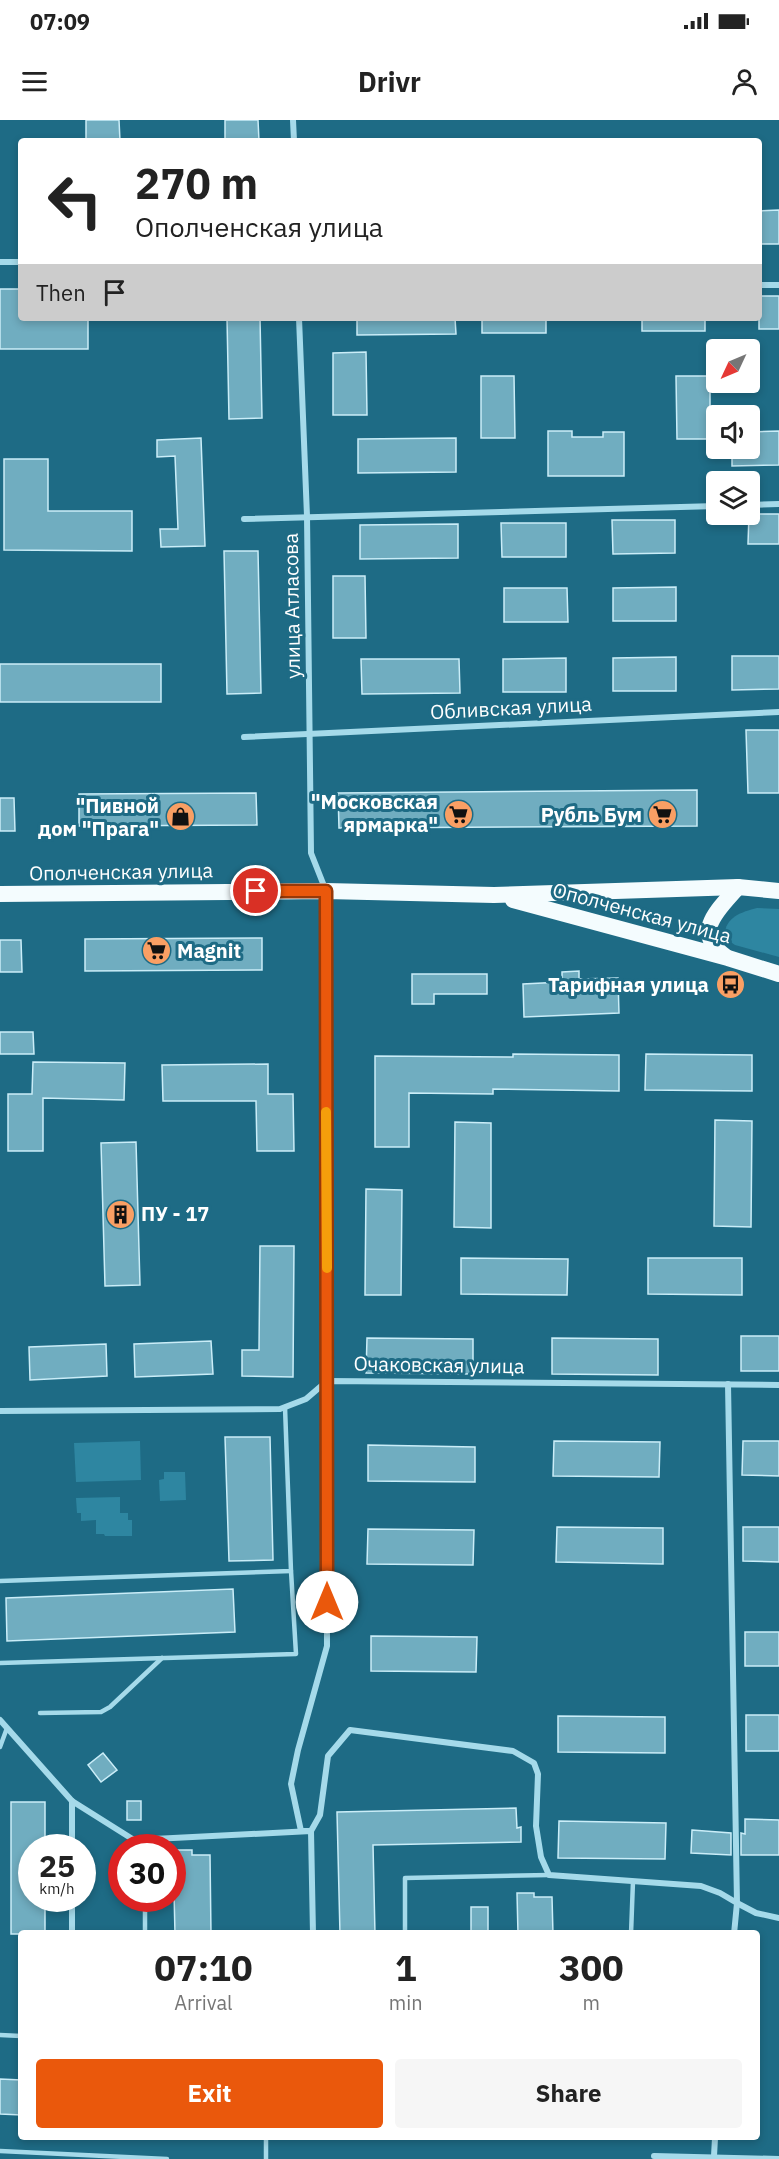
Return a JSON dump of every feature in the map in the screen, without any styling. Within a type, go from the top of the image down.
[{"type":"highway","name":"Ополченская улица","points":[[0,894],[326,891],[494,896],[738,887],[779,891]]},
{"type":"highway","points":[[728,958],[715,949],[708,931],[715,914],[738,887]]},
{"type":"highway","name":"Ополченская улица","points":[[494,896],[728,958],[779,974]]},
{"type":"street","points":[[293,120],[294,138]]},
{"type":"street","points":[[0,262],[18,262]]},
{"type":"street","points":[[762,285],[779,285]]},
{"type":"street","name":"улица Атласова","points":[[299,321],[307,516],[311,853],[326,891]]},
{"type":"street","points":[[760,505],[779,504]]},
{"type":"street","points":[[244,519],[706,506]]},
{"type":"street","name":"Обливская улица","points":[[244,737],[779,712]]},
{"type":"street","points":[[311,1831],[301,1831],[291,1785],[298,1750],[327,1646],[326,891]]},
{"type":"street","name":"Очаковская улица","points":[[0,1411],[280,1409],[306,1399],[327,1381],[779,1385]]},
{"type":"street","points":[[728,1384],[737,1903],[734,1930]]},
{"type":"street","points":[[0,1720],[72,1800],[125,1834]]},
{"type":"street","points":[[313,1930],[311,1831],[320,1815],[328,1756],[350,1730],[513,1752],[534,1763],[538,1774],[536,1826],[541,1857],[549,1875],[701,1886],[720,1893],[756,1913],[779,1918]]},
{"type":"street","points":[[72,1800],[72,1834]]},
{"type":"street","points":[[186,1838],[311,1831]]},
{"type":"street","points":[[72,1912],[72,1930]]},
{"type":"street","points":[[714,2156],[715,2140]]},
{"type":"street","points":[[654,2156],[779,2159]]},
{"type":"lane","points":[[0,1663],[296,1654],[285,1407]]},
{"type":"lane","points":[[0,1581],[291,1572]]},
{"type":"lane","points":[[40,1713],[101,1712],[110,1707],[162,1658]]},
{"type":"lane","points":[[0,1748],[7,1728]]},
{"type":"lane","points":[[405,1930],[405,1878],[549,1875]]},
{"type":"lane","points":[[631,1930],[633,1881]]},
{"type":"lane","points":[[145,1912],[145,1930]]},
{"type":"lane","points":[[0,2035],[18,2036]]},
{"type":"lane","points":[[266,2140],[266,2159]]},
{"type":"lane","points":[[0,2151],[167,2159]]},
{"type":"shaded area","points":[[757,908],[779,909],[779,957],[735,945],[725,938],[727,925],[734,917]]},
{"type":"shaded area","points":[[140,1441],[141,1480],[76,1482],[74,1443]]},
{"type":"shaded area","points":[[164,1472],[185,1472],[186,1500],[160,1501],[159,1480],[164,1479]]},
{"type":"shaded area","points":[[120,1497],[120,1513],[128,1513],[128,1520],[132,1520],[132,1536],[96,1534],[96,1520],[81,1521],[81,1513],[77,1513],[76,1498]]},
{"type":"building","points":[[86,120],[119,120],[120,138],[86,138]]},
{"type":"building","points":[[225,120],[258,120],[259,138],[225,138]]},
{"type":"building","points":[[779,210],[779,244],[762,244],[762,211]]},
{"type":"building","points":[[0,289],[18,289],[18,321],[88,321],[88,349],[0,349]]},
{"type":"building","points":[[762,296],[779,296],[779,329],[759,329],[759,321],[762,321]]},
{"type":"building","points":[[227,321],[260,321],[262,418],[229,419]]},
{"type":"building","points":[[357,321],[455,321],[456,334],[357,335]]},
{"type":"building","points":[[482,321],[546,321],[546,333],[482,333]]},
{"type":"building","points":[[642,321],[705,321],[705,331],[642,331]]},
{"type":"building","points":[[366,352],[367,415],[333,415],[333,353]]},
{"type":"building","points":[[481,376],[514,376],[515,438],[481,438]]},
{"type":"building","points":[[676,376],[706,376],[706,393],[710,393],[710,405],[706,405],[706,439],[677,439]]},
{"type":"building","points":[[548,431],[572,431],[572,437],[603,437],[603,432],[624,432],[624,476],[548,476]]},
{"type":"building","points":[[779,431],[779,465],[732,466],[732,459],[760,459],[760,432]]},
{"type":"building","points":[[201,438],[205,546],[161,547],[160,529],[178,529],[175,456],[157,457],[157,440]]},
{"type":"building","points":[[456,438],[456,472],[358,473],[358,439]]},
{"type":"building","points":[[4,459],[48,459],[48,511],[132,511],[132,551],[4,550]]},
{"type":"building","points":[[760,514],[779,514],[779,544],[748,544],[749,525],[760,525]]},
{"type":"building","points":[[612,520],[675,520],[675,553],[613,554]]},
{"type":"building","points":[[501,523],[566,523],[566,557],[502,557]]},
{"type":"building","points":[[458,524],[458,558],[360,559],[360,525]]},
{"type":"building","points":[[224,551],[258,551],[261,693],[227,694]]},
{"type":"building","points":[[333,576],[365,576],[366,638],[333,638]]},
{"type":"building","points":[[676,587],[676,621],[613,621],[613,588]]},
{"type":"building","points":[[504,588],[567,588],[568,622],[504,622]]},
{"type":"building","points":[[732,656],[779,656],[779,689],[732,690]]},
{"type":"building","points":[[676,657],[676,691],[613,691],[613,658]]},
{"type":"building","points":[[566,658],[566,692],[503,692],[503,659]]},
{"type":"building","points":[[361,659],[459,659],[460,693],[362,694]]},
{"type":"building","points":[[0,664],[161,664],[161,702],[0,702]]},
{"type":"building","points":[[746,730],[779,730],[779,793],[748,793]]},
{"type":"building","points":[[697,790],[697,826],[339,828],[338,793]]},
{"type":"building","points":[[256,793],[257,825],[79,826],[79,794]]},
{"type":"building","points":[[0,798],[14,798],[15,831],[0,831]]},
{"type":"building","points":[[262,938],[262,970],[85,971],[85,939]]},
{"type":"building","points":[[0,940],[21,940],[22,972],[0,972]]},
{"type":"building","points":[[579,971],[579,979],[618,978],[619,1013],[524,1017],[523,984],[562,982],[562,972]]},
{"type":"building","points":[[412,974],[487,974],[487,994],[434,994],[434,1004],[412,1004]]},
{"type":"building","points":[[0,1032],[33,1032],[34,1054],[0,1054]]},
{"type":"building","points":[[513,1054],[619,1055],[619,1091],[493,1089],[493,1094],[409,1093],[409,1147],[375,1147],[375,1056],[513,1057]]},
{"type":"building","points":[[646,1054],[752,1055],[752,1091],[645,1090]]},
{"type":"building","points":[[33,1062],[125,1063],[124,1100],[43,1098],[43,1151],[8,1151],[8,1094],[32,1094]]},
{"type":"building","points":[[268,1064],[268,1094],[293,1094],[294,1151],[257,1151],[256,1101],[163,1101],[162,1065]]},
{"type":"building","points":[[715,1120],[752,1121],[751,1227],[714,1226]]},
{"type":"building","points":[[455,1122],[491,1123],[491,1228],[454,1227]]},
{"type":"building","name":"ПУ - 17","points":[[136,1142],[140,1285],[105,1286],[101,1143]]},
{"type":"building","points":[[366,1189],[402,1190],[401,1295],[365,1295]]},
{"type":"building","points":[[260,1246],[294,1246],[293,1377],[242,1376],[242,1350],[259,1350]]},
{"type":"building","points":[[461,1258],[568,1259],[567,1295],[461,1294]]},
{"type":"building","points":[[648,1258],[742,1258],[742,1295],[648,1294]]},
{"type":"building","points":[[741,1336],[779,1336],[779,1371],[741,1371]]},
{"type":"building","points":[[367,1338],[473,1339],[473,1374],[366,1373]]},
{"type":"building","points":[[552,1338],[658,1339],[658,1375],[552,1374]]},
{"type":"building","points":[[211,1341],[213,1374],[135,1377],[134,1344]]},
{"type":"building","points":[[106,1344],[107,1376],[30,1380],[29,1347]]},
{"type":"building","points":[[225,1437],[270,1437],[273,1560],[229,1561]]},
{"type":"building","points":[[554,1441],[660,1442],[659,1477],[553,1476]]},
{"type":"building","points":[[743,1441],[779,1441],[779,1476],[742,1475]]},
{"type":"building","points":[[368,1445],[475,1447],[475,1482],[368,1481]]},
{"type":"building","points":[[557,1527],[663,1528],[663,1564],[556,1562]]},
{"type":"building","points":[[743,1527],[779,1527],[779,1562],[743,1561]]},
{"type":"building","points":[[368,1529],[474,1530],[473,1565],[367,1564]]},
{"type":"building","points":[[233,1589],[235,1632],[7,1641],[6,1598]]},
{"type":"building","points":[[745,1632],[779,1632],[779,1666],[745,1666]]},
{"type":"building","points":[[371,1636],[477,1637],[476,1672],[371,1671]]},
{"type":"building","points":[[746,1715],[779,1715],[779,1751],[746,1751]]},
{"type":"building","points":[[558,1716],[665,1717],[665,1753],[558,1752]]},
{"type":"building","points":[[103,1753],[117,1770],[101,1782],[88,1765]]},
{"type":"building","points":[[127,1801],[141,1801],[141,1820],[127,1820]]},
{"type":"building","points":[[11,1802],[45,1802],[45,1834],[18,1834],[18,1912],[45,1912],[45,1930],[18,1930],[18,1934],[11,1934]]},
{"type":"building","points":[[516,1808],[517,1828],[521,1827],[521,1842],[373,1845],[375,1930],[340,1930],[337,1812]]},
{"type":"building","points":[[745,1819],[779,1820],[779,1855],[741,1855],[741,1833],[745,1834]]},
{"type":"building","points":[[559,1821],[666,1823],[665,1859],[558,1858]]},
{"type":"building","points":[[692,1830],[731,1833],[731,1855],[691,1853]]},
{"type":"building","points":[[186,1850],[192,1850],[192,1855],[210,1855],[211,1930],[175,1930],[174,1912],[186,1912]]},
{"type":"building","points":[[517,1893],[534,1893],[534,1897],[552,1897],[553,1930],[518,1930]]},
{"type":"building","points":[[471,1907],[488,1907],[488,1930],[471,1930]]},
{"type":"building","points":[[0,2079],[18,2080],[18,2115],[0,2114]]},
{"type":"slow traffic","points":[[326,1112],[327,1268]]},
{"type":"place","name":"\"Московская ярмарка\"","points":[[459,814]]},
{"type":"place","name":"Рубль Бум","points":[[663,815]]},
{"type":"place","name":"\"Пивной дом \"Прага\"","points":[[180,817]]},
{"type":"place","name":"Magnit","points":[[156,951]]},
{"type":"place","name":"Тарифная улица","points":[[730,985]]},
{"type":"place","name":"ПУ - 17","points":[[120,1214]]},
{"type":"route","points":[[256,891],[326,891],[327,1602]]}]
